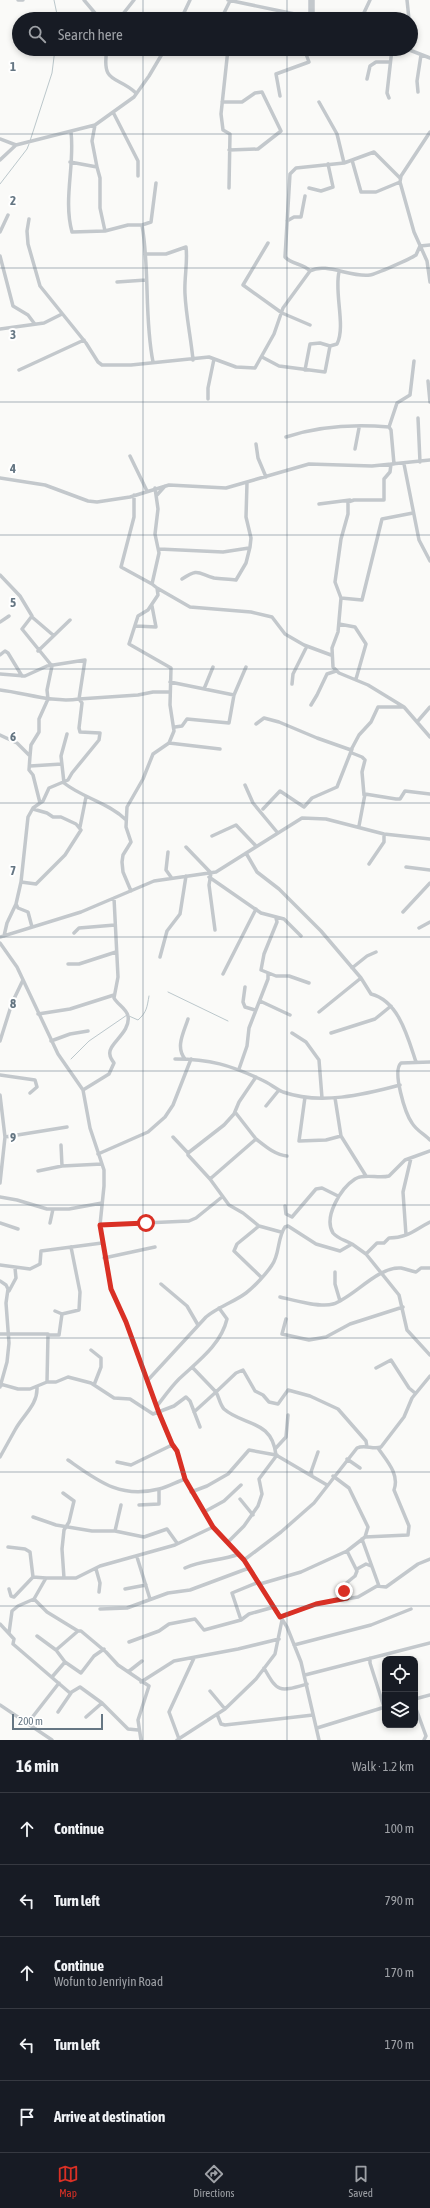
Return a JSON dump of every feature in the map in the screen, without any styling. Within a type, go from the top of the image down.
[{"type":"street","points":[[18,0],[23,0]]},
{"type":"street","points":[[84,0],[94,12]]},
{"type":"street","points":[[125,12],[134,0]]},
{"type":"street","points":[[184,12],[190,0]]},
{"type":"street","points":[[224,12],[229,0],[287,12]]},
{"type":"street","points":[[311,0],[311,12]]},
{"type":"street","points":[[364,12],[370,0]]},
{"type":"street","points":[[407,0],[408,12]]},
{"type":"street","points":[[418,54],[430,58]]},
{"type":"street","points":[[418,92],[417,81],[421,55]]},
{"type":"street","points":[[107,56],[106,66],[109,76],[136,93]]},
{"type":"street","points":[[0,160],[16,145],[95,125],[131,100],[150,76],[161,56]]},
{"type":"street","points":[[227,56],[222,102],[222,128],[230,134],[229,188]]},
{"type":"street","points":[[280,96],[276,74],[309,62],[307,56]]},
{"type":"street","points":[[389,98],[387,93],[391,56]]},
{"type":"street","points":[[367,79],[370,66],[376,62],[390,62]]},
{"type":"street","points":[[222,102],[242,102],[255,93],[262,92],[281,132],[258,149],[229,150]]},
{"type":"street","points":[[319,102],[337,134],[344,163]]},
{"type":"street","points":[[112,112],[138,161],[138,176]]},
{"type":"street","points":[[95,125],[92,141],[100,178],[100,208],[106,231]]},
{"type":"street","points":[[71,132],[69,219],[72,232],[106,231],[151,222],[156,184]]},
{"type":"street","points":[[352,160],[361,192],[376,192],[400,180],[430,132]]},
{"type":"street","points":[[0,139],[16,145]]},
{"type":"street","points":[[310,271],[305,266],[293,263],[285,257],[290,174],[296,168],[344,163],[376,153],[400,180],[414,232],[427,261],[430,282]]},
{"type":"street","points":[[70,162],[97,167]]},
{"type":"street","points":[[309,188],[321,191],[333,187],[328,164]]},
{"type":"street","points":[[287,221],[301,217],[305,196]]},
{"type":"street","points":[[0,232],[8,215]]},
{"type":"street","points":[[29,219],[27,231],[28,244],[38,282],[46,296],[84,340],[98,362],[102,365],[131,365],[153,362],[193,360],[209,357],[236,367],[255,368],[278,326],[282,313],[310,271],[324,268],[355,275],[374,274],[416,255],[420,246]]},
{"type":"street","points":[[142,225],[153,362]]},
{"type":"street","points":[[268,243],[243,285],[282,313],[310,325]]},
{"type":"street","points":[[420,246],[430,245]]},
{"type":"street","points":[[145,254],[166,254],[186,247],[187,256],[184,272],[185,304],[193,360]]},
{"type":"street","points":[[0,256],[13,306],[28,315],[34,323]]},
{"type":"street","points":[[305,370],[310,344],[320,342],[330,346],[337,344],[341,332],[338,314],[339,272]]},
{"type":"street","points":[[118,282],[146,280]]},
{"type":"street","points":[[0,329],[34,323],[44,323],[62,314]]},
{"type":"street","points":[[19,370],[84,340]]},
{"type":"street","points":[[262,357],[279,366],[324,372],[330,346]]},
{"type":"street","points":[[208,399],[208,388],[214,359]]},
{"type":"street","points":[[319,504],[350,500],[384,500],[384,479],[390,472],[393,464],[391,430],[389,427],[397,403],[410,395],[414,361]]},
{"type":"street","points":[[428,381],[430,402]]},
{"type":"street","points":[[418,418],[420,462]]},
{"type":"street","points":[[286,437],[301,431],[339,426],[359,428],[389,427]]},
{"type":"street","points":[[355,449],[359,428]]},
{"type":"street","points":[[256,444],[258,458],[266,477]]},
{"type":"street","points":[[130,456],[147,491]]},
{"type":"street","points":[[0,478],[45,485],[91,502],[106,502],[165,486],[187,484],[220,489],[247,483],[310,464],[372,466],[404,464],[430,460]]},
{"type":"street","points":[[404,464],[419,540],[430,561]]},
{"type":"street","points":[[182,579],[193,572],[200,572],[213,578],[236,580],[246,563],[251,538],[246,516],[247,483]]},
{"type":"street","points":[[157,495],[165,486]]},
{"type":"street","points":[[152,584],[159,549],[155,534],[158,509],[155,488]]},
{"type":"street","points":[[134,495],[134,517],[121,568],[152,584],[190,607],[251,612],[272,617],[285,634],[307,646],[331,655]]},
{"type":"street","points":[[350,500],[335,582],[342,598],[339,624],[331,655],[333,667],[336,671],[356,679],[404,708],[430,737]]},
{"type":"street","points":[[342,598],[362,600],[382,519],[413,513]]},
{"type":"street","points":[[159,549],[223,552],[249,548]]},
{"type":"street","points":[[0,575],[20,596],[32,617],[53,635]]},
{"type":"street","points":[[131,891],[122,866],[123,855],[131,842],[125,819],[127,807],[143,779],[152,754],[169,743],[175,727],[171,713],[170,682],[172,671],[169,666],[128,644],[136,626],[138,616],[152,606],[158,598],[157,588]]},
{"type":"street","points":[[136,626],[156,627],[152,606]]},
{"type":"street","points":[[0,622],[9,616]]},
{"type":"street","points":[[32,617],[22,629],[38,651],[52,666]]},
{"type":"street","points":[[38,651],[70,620]]},
{"type":"street","points":[[339,624],[355,627],[366,644],[356,679]]},
{"type":"street","points":[[292,684],[293,674],[307,646]]},
{"type":"street","points":[[0,655],[5,651],[8,653],[22,676]]},
{"type":"street","points":[[0,674],[22,676],[52,666],[85,660],[79,699],[82,704],[78,728],[80,732],[100,733],[99,740],[64,783],[51,787],[40,803],[33,809],[26,821],[21,882],[16,904],[2,936]]},
{"type":"street","points":[[40,803],[30,766],[30,756],[31,745],[39,732],[39,718],[48,699],[46,690],[52,666]]},
{"type":"street","points":[[204,689],[213,667]]},
{"type":"street","points":[[175,727],[182,726],[187,719],[229,722],[234,695],[246,667]]},
{"type":"street","points":[[311,705],[326,674],[336,671]]},
{"type":"street","points":[[170,682],[234,695]]},
{"type":"street","points":[[0,690],[67,701],[170,692]]},
{"type":"street","points":[[417,722],[430,707]]},
{"type":"street","points":[[263,809],[280,791],[304,807],[312,798],[337,786],[352,751],[378,708],[404,708]]},
{"type":"street","points":[[256,724],[264,718],[279,722],[362,756],[365,760],[362,772],[364,795],[359,826]]},
{"type":"street","points":[[67,734],[61,752],[64,783],[76,792],[107,806],[125,819]]},
{"type":"street","points":[[0,735],[17,743],[30,756]]},
{"type":"street","points":[[169,743],[220,749]]},
{"type":"street","points":[[30,766],[62,764]]},
{"type":"street","points":[[245,785],[253,803],[277,832]]},
{"type":"street","points":[[364,795],[372,794],[399,800],[405,791],[430,794]]},
{"type":"street","points":[[21,882],[35,885],[48,873],[72,845],[81,833],[80,827],[86,797]]},
{"type":"street","points":[[33,809],[47,812],[53,817],[61,817],[80,827]]},
{"type":"street","points":[[2,936],[81,912],[154,881],[186,876],[210,875],[297,819],[308,817],[359,826],[384,834],[430,839]]},
{"type":"street","points":[[212,836],[236,824],[256,846]]},
{"type":"street","points":[[369,864],[384,842],[384,834]]},
{"type":"street","points":[[186,847],[210,875],[256,909],[287,921],[300,936]]},
{"type":"street","points":[[168,852],[166,870],[171,878]]},
{"type":"street","points":[[246,853],[257,872],[271,881],[300,910],[361,978],[371,994],[380,996],[391,1006],[404,1029],[416,1062]]},
{"type":"street","points":[[406,867],[430,870]]},
{"type":"street","points":[[210,875],[215,930]]},
{"type":"street","points":[[160,957],[167,931],[180,914],[186,876]]},
{"type":"street","points":[[404,912],[430,883]]},
{"type":"street","points":[[83,1090],[109,1074],[114,1066],[109,1053],[125,1032],[128,1016],[115,1000],[114,995],[118,982],[114,898]]},
{"type":"street","points":[[16,904],[18,908],[28,912],[32,927]]},
{"type":"street","points":[[223,974],[256,909]]},
{"type":"street","points":[[276,918],[277,922],[264,954],[261,969],[262,971],[279,977],[289,976],[309,983]]},
{"type":"street","points":[[419,928],[430,922]]},
{"type":"street","points":[[74,933],[79,928],[115,925]]},
{"type":"street","points":[[0,944],[23,980],[51,1041],[83,1090],[90,1128],[102,1164],[104,1186],[100,1225],[104,1258],[111,1289],[126,1322],[159,1413],[172,1444],[177,1451],[185,1479],[191,1492],[213,1527],[244,1560],[281,1619],[294,1645],[305,1675],[320,1740]]},
{"type":"street","points":[[68,964],[79,964],[116,952]]},
{"type":"street","points":[[352,968],[367,956],[376,952]]},
{"type":"street","points":[[239,1069],[247,1046],[249,1028],[256,1014],[268,979],[268,974]]},
{"type":"street","points":[[318,1012],[361,978]]},
{"type":"street","points":[[0,1041],[12,1003],[23,980]]},
{"type":"street","points":[[245,986],[245,1007],[255,1010],[256,1014]]},
{"type":"street","points":[[38,1014],[70,1008],[114,995]]},
{"type":"street","points":[[260,1001],[290,1015]]},
{"type":"street","points":[[331,1033],[375,1019],[391,1006]]},
{"type":"street","points":[[185,1059],[181,1052],[181,1041],[188,1019]]},
{"type":"street","points":[[51,1041],[70,1034],[88,1031]]},
{"type":"street","points":[[292,1033],[304,1040],[319,1060],[322,1098]]},
{"type":"street","points":[[174,1059],[203,1060],[239,1069],[279,1090],[305,1097],[335,1098],[400,1085]]},
{"type":"street","points":[[98,1154],[148,1132],[165,1117],[174,1102],[176,1093],[191,1059]]},
{"type":"street","points":[[430,1062],[399,1064],[397,1071],[408,1117],[413,1125],[430,1140]]},
{"type":"street","points":[[0,1075],[35,1080],[37,1087],[30,1093]]},
{"type":"street","points":[[188,1153],[220,1129],[235,1112],[256,1077]]},
{"type":"street","points":[[266,1106],[279,1090]]},
{"type":"street","points":[[0,1095],[5,1137],[0,1182]]},
{"type":"street","points":[[305,1097],[299,1141],[326,1140],[341,1136]]},
{"type":"street","points":[[335,1098],[341,1136],[366,1176]]},
{"type":"street","points":[[235,1112],[256,1139],[270,1150],[281,1156],[287,1156]]},
{"type":"street","points":[[5,1137],[67,1127]]},
{"type":"street","points":[[173,1137],[188,1153],[189,1158],[210,1179],[229,1205],[243,1213],[259,1226],[281,1232]]},
{"type":"street","points":[[210,1179],[256,1139]]},
{"type":"street","points":[[61,1145],[62,1166]]},
{"type":"street","points":[[0,1150],[4,1149]]},
{"type":"street","points":[[430,1151],[403,1162],[389,1176],[366,1176],[354,1179],[338,1196],[329,1220],[330,1226],[337,1237],[352,1244],[366,1254],[383,1274],[399,1296],[407,1330],[430,1355]]},
{"type":"street","points":[[406,1235],[403,1192],[411,1158]]},
{"type":"street","points":[[38,1171],[62,1166],[102,1164]]},
{"type":"street","points":[[285,1206],[286,1214],[292,1216],[316,1189],[322,1188],[338,1196]]},
{"type":"street","points":[[0,1197],[18,1200],[42,1209],[69,1209],[102,1203]]},
{"type":"street","points":[[100,1225],[189,1221],[196,1218],[222,1197]]},
{"type":"street","points":[[50,1223],[53,1209]]},
{"type":"street","points":[[366,1254],[377,1243],[384,1243],[389,1238],[397,1239],[412,1234],[430,1222]]},
{"type":"street","points":[[0,1223],[18,1229]]},
{"type":"street","points":[[259,1226],[237,1244],[234,1251],[261,1277]]},
{"type":"street","points":[[148,1380],[198,1325],[219,1308],[247,1292],[261,1277],[274,1262],[281,1232],[285,1227],[290,1226],[316,1244],[337,1252],[352,1244]]},
{"type":"street","points":[[0,1265],[30,1270],[40,1264],[41,1251],[102,1243]]},
{"type":"street","points":[[55,1311],[62,1314],[79,1310],[80,1292],[71,1247]]},
{"type":"street","points":[[104,1258],[155,1247]]},
{"type":"street","points":[[8,1292],[16,1278],[16,1268]]},
{"type":"street","points":[[280,1297],[299,1302],[327,1305],[340,1301],[369,1280],[399,1268],[418,1272],[421,1268],[430,1268]]},
{"type":"street","points":[[335,1272],[335,1284],[340,1301]]},
{"type":"street","points":[[0,1282],[8,1286],[6,1303],[8,1343],[7,1362],[0,1385],[25,1390],[37,1387],[47,1382],[56,1382],[68,1377],[89,1382],[114,1398],[130,1399],[152,1413],[159,1413],[177,1405],[186,1398],[200,1427]]},
{"type":"street","points":[[161,1284],[187,1306],[198,1325]]},
{"type":"street","points":[[286,1319],[282,1334],[309,1340],[326,1337],[350,1324],[402,1307]]},
{"type":"street","points":[[157,1406],[179,1380],[193,1368],[217,1342],[227,1319],[219,1308]]},
{"type":"street","points":[[0,1334],[7,1335],[19,1333],[59,1335],[62,1314]]},
{"type":"street","points":[[47,1382],[46,1360],[49,1335]]},
{"type":"street","points":[[91,1350],[101,1358],[101,1367],[94,1385]]},
{"type":"street","points":[[376,1368],[391,1360],[411,1390],[415,1393]]},
{"type":"street","points":[[193,1368],[216,1392],[223,1408],[233,1416],[260,1425],[275,1448],[277,1455]]},
{"type":"street","points":[[194,1412],[236,1373],[243,1370],[255,1391],[272,1403],[278,1404],[289,1390],[310,1396],[334,1407],[366,1441],[367,1447]]},
{"type":"street","points":[[378,1448],[398,1426],[415,1393],[430,1376]]},
{"type":"street","points":[[0,1457],[16,1429],[26,1416],[36,1397],[37,1387]]},
{"type":"street","points":[[272,1453],[286,1437],[288,1415]]},
{"type":"street","points":[[118,1462],[131,1465],[172,1444]]},
{"type":"street","points":[[244,1560],[307,1510],[356,1448],[378,1448]]},
{"type":"street","points":[[364,1538],[408,1535],[409,1526],[394,1490],[396,1486],[394,1472],[378,1448]]},
{"type":"street","points":[[191,1492],[207,1486],[228,1474],[249,1450],[277,1455],[327,1485]]},
{"type":"street","points":[[312,1476],[312,1471],[318,1452]]},
{"type":"street","points":[[228,1542],[253,1515],[262,1494],[259,1479],[277,1455]]},
{"type":"street","points":[[347,1459],[360,1468]]},
{"type":"street","points":[[68,1460],[119,1491],[128,1492],[159,1489],[185,1479]]},
{"type":"street","points":[[242,1620],[232,1593],[259,1583],[301,1572],[348,1551],[364,1538],[368,1531],[367,1524],[350,1490],[333,1476]]},
{"type":"street","points":[[204,1512],[224,1501],[241,1484]]},
{"type":"street","points":[[138,1505],[159,1504],[159,1489]]},
{"type":"street","points":[[63,1493],[74,1501],[67,1527],[64,1530],[62,1549],[64,1578]]},
{"type":"street","points":[[240,1499],[253,1515]]},
{"type":"street","points":[[115,1531],[121,1505]]},
{"type":"street","points":[[33,1517],[67,1527],[92,1531],[115,1531],[144,1537],[167,1529],[177,1543]]},
{"type":"street","points":[[9,1589],[11,1596],[14,1597],[34,1577],[76,1578],[96,1569],[177,1543],[213,1527]]},
{"type":"street","points":[[364,1538],[379,1586]]},
{"type":"street","points":[[8,1547],[25,1549],[30,1552],[34,1577]]},
{"type":"street","points":[[347,1598],[344,1585],[357,1574],[357,1569],[348,1551]]},
{"type":"street","points":[[185,1568],[201,1562],[228,1558],[239,1554]]},
{"type":"street","points":[[137,1557],[150,1599]]},
{"type":"street","points":[[281,1619],[316,1604],[358,1597],[379,1586],[386,1587],[418,1564],[430,1560]]},
{"type":"street","points":[[357,1569],[366,1564],[372,1566]]},
{"type":"street","points":[[100,1609],[127,1608],[168,1593],[190,1590],[249,1568]]},
{"type":"street","points":[[96,1569],[100,1583],[99,1592]]},
{"type":"street","points":[[9,1633],[12,1611],[18,1606],[34,1599],[46,1578]]},
{"type":"street","points":[[125,1589],[146,1585]]},
{"type":"street","points":[[34,1599],[47,1612],[78,1631],[84,1633],[104,1649],[128,1672],[150,1689],[138,1720],[138,1730],[141,1740]]},
{"type":"street","points":[[129,1642],[159,1631],[170,1624],[192,1618],[197,1620],[204,1630],[242,1620],[250,1614],[274,1606]]},
{"type":"street","points":[[294,1645],[371,1625],[412,1609]]},
{"type":"street","points":[[194,1658],[169,1710],[178,1739],[225,1709],[245,1690],[264,1668],[274,1654],[279,1639],[281,1619]]},
{"type":"street","points":[[0,1624],[14,1640],[13,1644],[71,1693]]},
{"type":"street","points":[[56,1650],[78,1631]]},
{"type":"street","points":[[37,1636],[56,1650],[65,1662],[81,1673],[94,1656],[104,1649]]},
{"type":"street","points":[[141,1682],[174,1661],[279,1639]]},
{"type":"street","points":[[305,1675],[430,1643]]},
{"type":"street","points":[[370,1658],[370,1663],[382,1698]]},
{"type":"street","points":[[128,1672],[142,1661]]},
{"type":"street","points":[[52,1677],[65,1662]]},
{"type":"street","points":[[264,1668],[274,1686],[277,1688],[291,1688],[307,1684]]},
{"type":"street","points":[[27,1724],[59,1683]]},
{"type":"street","points":[[58,1712],[71,1693],[80,1687],[102,1703],[128,1729],[138,1730]]},
{"type":"street","points":[[210,1691],[225,1709]]},
{"type":"street","points":[[418,1698],[430,1695]]},
{"type":"street","points":[[86,1717],[102,1703]]},
{"type":"street","points":[[0,1705],[52,1740]]},
{"type":"street","points":[[317,1728],[382,1708]]},
{"type":"street","points":[[217,1714],[221,1724],[225,1725],[259,1723],[314,1715]]},
{"type":"street","points":[[418,1714],[426,1736],[424,1740]]},
{"type":"waterway","points":[[54,0],[57,12]]},
{"type":"waterway","points":[[30,141],[52,73],[54,56]]},
{"type":"waterway","points":[[0,184],[27,149],[29,144]]},
{"type":"waterway","points":[[168,992],[228,1021]]},
{"type":"waterway","points":[[129,1016],[138,1020],[146,1009],[149,996]]},
{"type":"waterway","points":[[71,1059],[89,1041],[127,1015]]},
{"type":"route","points":[[146,1223],[100,1225],[104,1258],[114,1299],[126,1322],[159,1413],[172,1444],[177,1451],[185,1479],[191,1492],[213,1527],[244,1560],[280,1617],[316,1604],[347,1598],[344,1591]]}]
